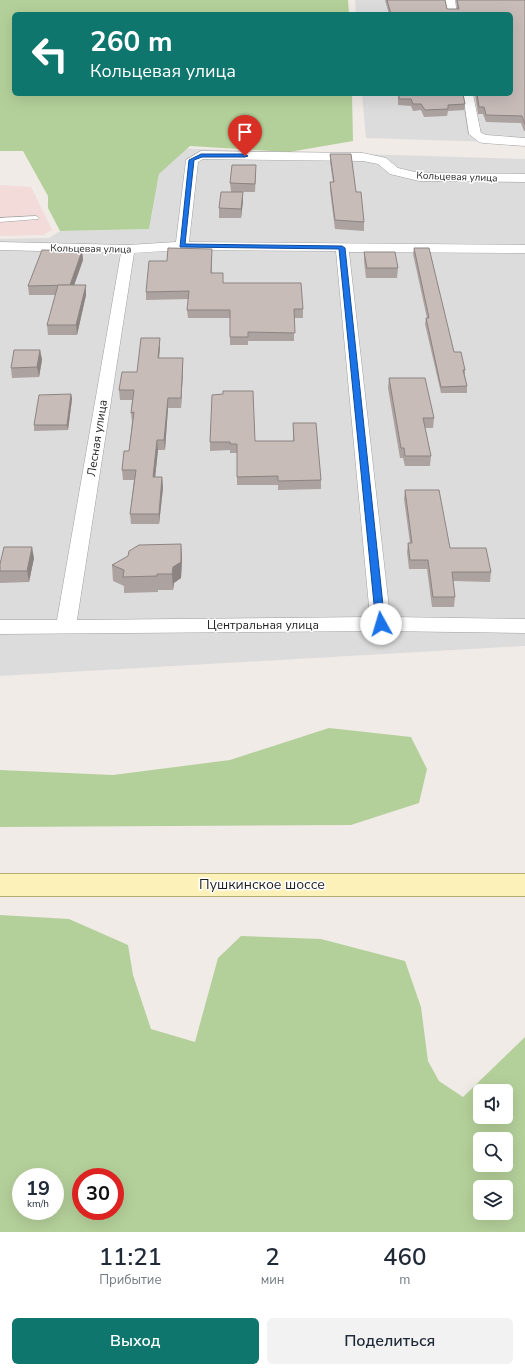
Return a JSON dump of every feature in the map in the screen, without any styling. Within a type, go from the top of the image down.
[{"type":"main road","name":"Пушкинское шоссе","points":[[0,885],[525,885]]},
{"type":"street","points":[[450,0],[452,12]]},
{"type":"street","points":[[468,96],[475,134],[483,139],[525,142]]},
{"type":"street","name":"Кольцевая улица","points":[[182,246],[192,160],[201,155],[363,157],[382,161],[394,171],[419,177],[525,178]]},
{"type":"street","name":"Кольцевая улица","points":[[0,246],[128,249],[182,246],[525,249]]},
{"type":"street","points":[[342,248],[381,624]]},
{"type":"street","name":"Лесная улица","points":[[66,627],[128,249]]},
{"type":"street","name":"Центральная улица","points":[[0,627],[381,624],[525,626]]},
{"type":"lane","points":[[0,220],[36,218]]},
{"type":"shaded area","points":[[355,0],[525,0],[525,143],[366,138],[362,96],[513,96],[513,12],[356,12]]},
{"type":"shaded area","points":[[164,148],[525,159],[525,646],[0,676],[0,239],[49,238],[60,231],[149,229]]},
{"type":"shaded area","points":[[0,185],[31,187],[52,230],[43,235],[0,236]]},
{"type":"green space","points":[[0,0],[348,0],[349,12],[12,12],[12,96],[352,96],[353,141],[289,152],[190,146],[159,174],[149,229],[60,231],[48,208],[48,196],[23,151],[0,151]]},
{"type":"green space","points":[[329,728],[411,737],[427,769],[419,803],[351,825],[0,827],[0,770],[113,775],[230,760]]},
{"type":"green space","points":[[0,915],[69,919],[128,945],[133,975],[151,1029],[195,1042],[218,958],[241,936],[321,939],[405,961],[421,1007],[428,1061],[439,1081],[463,1097],[473,1087],[473,1124],[513,1124],[513,1084],[476,1084],[525,1037],[525,1232],[0,1232]]},
{"type":"building","points":[[387,0],[445,0],[447,9],[459,9],[457,0],[525,0],[525,124],[522,116],[486,115],[484,107],[479,107],[477,96],[513,96],[513,12],[390,12]]},
{"type":"building","points":[[399,96],[463,96],[465,104],[448,105],[448,109],[425,110],[421,104],[413,104],[411,99],[399,99]]},
{"type":"building","points":[[330,154],[351,154],[356,192],[361,192],[364,222],[335,220],[330,182],[334,182]]},
{"type":"building","points":[[232,165],[256,165],[255,184],[230,183]]},
{"type":"building","points":[[221,192],[243,192],[241,209],[219,208]]},
{"type":"building","points":[[168,248],[212,249],[211,273],[223,273],[223,283],[301,283],[303,309],[294,309],[295,333],[248,332],[248,337],[230,337],[230,310],[187,310],[189,291],[146,292],[149,261],[167,261]]},
{"type":"building","points":[[414,248],[429,248],[454,352],[461,352],[467,386],[441,387],[426,318],[429,318]]},
{"type":"building","points":[[42,250],[82,251],[70,285],[28,286]]},
{"type":"building","points":[[364,252],[395,252],[398,268],[367,268]]},
{"type":"building","points":[[58,285],[86,285],[76,325],[47,325]]},
{"type":"building","points":[[141,338],[160,338],[158,358],[183,358],[181,398],[168,398],[164,440],[157,440],[153,477],[162,477],[159,514],[130,514],[136,470],[122,470],[124,451],[129,451],[134,412],[131,413],[134,390],[119,390],[122,372],[137,372]]},
{"type":"building","points":[[14,350],[40,350],[37,367],[11,368]]},
{"type":"building","points":[[389,378],[425,378],[434,418],[423,418],[431,456],[405,456],[404,448],[401,448]]},
{"type":"building","points":[[223,391],[253,391],[255,441],[294,441],[293,423],[316,423],[321,480],[278,481],[278,476],[237,477],[237,444],[230,444],[230,442],[210,442],[212,395],[223,394]]},
{"type":"building","points":[[71,394],[67,425],[34,425],[39,395]]},
{"type":"building","points":[[405,490],[439,490],[450,548],[486,548],[491,572],[452,572],[455,597],[433,597],[428,560],[410,560],[408,543],[412,543]]},
{"type":"building","points":[[181,544],[181,562],[173,567],[172,574],[123,577],[124,570],[112,565],[128,556],[129,551],[139,545]]},
{"type":"building","points":[[4,547],[32,547],[27,571],[0,571]]},
{"type":"route","points":[[245,156],[201,155],[192,160],[182,246],[342,248],[381,624]]}]
